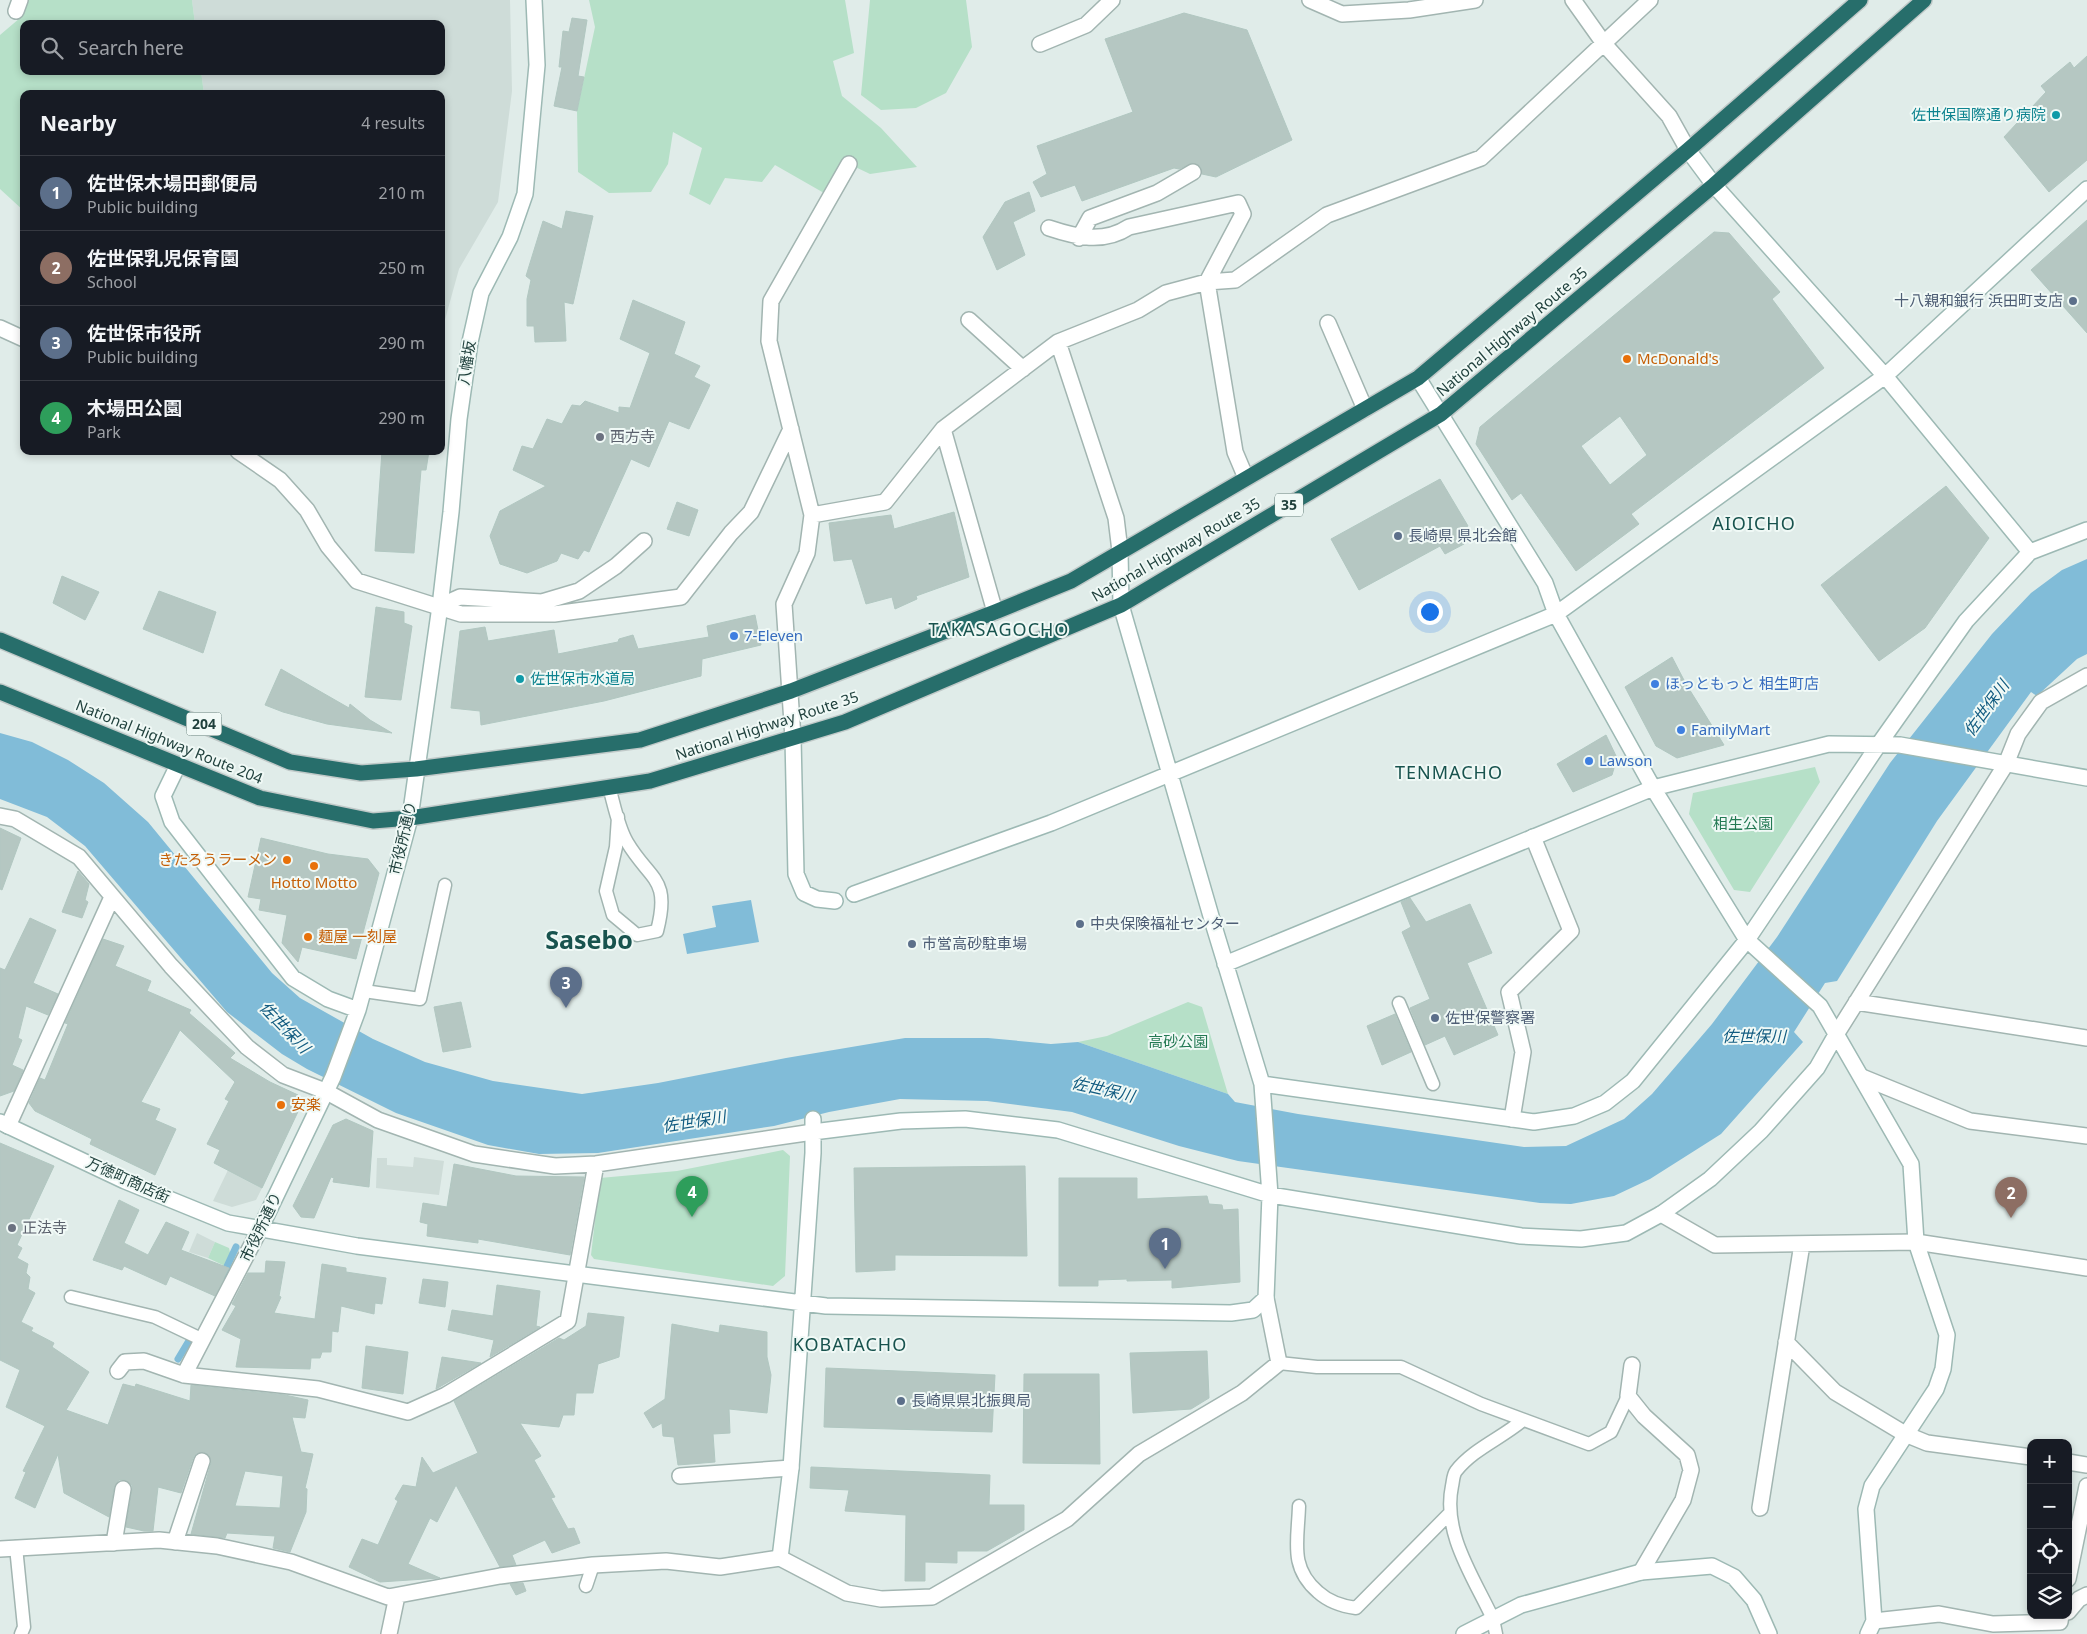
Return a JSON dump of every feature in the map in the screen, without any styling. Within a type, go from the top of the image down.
[{"type":"highway","name":"National Highway Route 35","points":[[528,754],[640,740],[791,691],[1070,581],[1418,378],[1688,150],[1860,0]]},
{"type":"highway","name":"National Highway Route 35","points":[[536,799],[650,781],[845,722],[1121,605],[1441,414],[1714,185],[1924,0]]},
{"type":"highway","name":"National Highway Route 204","points":[[0,640],[290,762],[361,773],[416,769],[528,754]]},
{"type":"highway","name":"National Highway Route 204","points":[[0,692],[260,798],[373,821],[410,818],[536,799]]},
{"type":"street","name":"八幡坂","points":[[421,735],[440,606],[470,342],[481,293],[510,237],[525,194],[537,65],[534,0]]},
{"type":"street","points":[[1040,44],[1086,25],[1112,0]]},
{"type":"street","points":[[1310,0],[1342,14],[1409,10],[1475,0]]},
{"type":"street","points":[[1573,0],[1605,45],[1670,116],[1688,150],[1714,185],[1885,376],[2030,552]]},
{"type":"street","points":[[812,515],[885,502],[943,429],[1058,342],[1138,310],[1166,293],[1207,282],[1235,280],[1327,215],[1481,158],[1605,45],[1650,0]]},
{"type":"street","points":[[835,901],[817,899],[804,894],[796,874],[791,691],[784,604],[807,553],[812,515],[769,341],[771,301],[849,164]]},
{"type":"street","points":[[1079,238],[1090,218],[1156,193],[1193,172]]},
{"type":"street","points":[[854,894],[1051,823],[1556,614],[1885,376],[2087,189]]},
{"type":"street","points":[[1049,228],[1079,238],[1117,235],[1129,227],[1238,204],[1243,214],[1207,282],[1235,452],[1246,478]]},
{"type":"street","points":[[969,320],[1023,369]]},
{"type":"street","points":[[1328,323],[1365,408]]},
{"type":"street","points":[[0,328],[20,337]]},
{"type":"street","points":[[0,1549],[158,1540],[217,1546],[291,1562],[388,1597],[500,1576],[593,1565],[666,1561],[720,1567],[780,1558],[847,1593],[881,1599],[932,1597],[1067,1519],[1139,1454],[1242,1393],[1279,1363],[1266,1298],[1270,1194],[1262,1084],[1169,775],[1121,605],[1120,551],[1116,518],[1058,342]]},
{"type":"street","points":[[1418,378],[1545,583],[1556,614],[1653,788],[1748,940],[1759,953],[1820,1006],[1911,1164],[1916,1242],[1947,1335],[1943,1369],[1936,1389],[1872,1486],[1866,1509],[1871,1627],[1938,1614],[1993,1624],[2062,1620],[2078,1599],[2087,1595]]},
{"type":"street","points":[[244,455],[280,480],[308,510],[328,546],[357,581],[461,614],[554,614],[680,596],[731,532],[751,512],[791,429]]},
{"type":"street","points":[[943,429],[995,612]]},
{"type":"street","points":[[1262,1084],[1534,1122],[1574,1116],[1605,1103],[1633,1081],[1748,940],[1879,744],[1966,621],[2030,552],[2087,530]]},
{"type":"street","points":[[440,606],[460,597],[542,602],[579,591],[616,566],[644,541]]},
{"type":"street","points":[[0,816],[15,819],[78,857],[247,1047],[283,1075],[325,1091],[378,1120],[474,1154],[555,1166],[596,1164],[813,1126],[965,1119],[1058,1130],[1270,1194],[1521,1236],[1572,1238],[1626,1233],[1661,1214],[1710,1179],[1760,1131],[1817,1068],[1856,1002],[2006,764],[2018,734],[2041,702],[2087,676]]},
{"type":"street","name":"市役所通り","points":[[184,1374],[260,1229],[333,1077],[358,1010],[410,818],[421,735]]},
{"type":"street","points":[[1225,964],[1653,788],[1829,744],[1900,744],[2087,778]]},
{"type":"street","points":[[178,765],[163,796],[172,822],[293,978],[328,999],[358,1010]]},
{"type":"street","points":[[1512,1119],[1524,1052],[1509,992],[1571,931],[1533,838]]},
{"type":"street","points":[[4,1124],[112,897]]},
{"type":"street","points":[[1856,1002],[2087,1038]]},
{"type":"street","points":[[1862,1077],[1970,1121],[2087,1136]]},
{"type":"street","name":"万徳町商店街","points":[[4,1124],[160,1195],[228,1223],[357,1246],[844,1307],[1231,1313],[1253,1310],[1266,1298]]},
{"type":"street","points":[[780,1558],[791,1468],[813,1126]]},
{"type":"street","points":[[118,1371],[125,1362],[144,1361],[184,1374],[318,1389],[408,1412],[446,1395],[568,1321],[578,1274],[596,1164]]},
{"type":"street","points":[[1661,1214],[1715,1245],[1916,1242],[2087,1268]]},
{"type":"street","points":[[1760,1508],[1802,1244]]},
{"type":"street","points":[[1786,1342],[1835,1392],[1905,1434],[1927,1443],[2027,1456]]},
{"type":"street","points":[[1632,1365],[1628,1396],[1644,1416],[1687,1455],[1691,1470],[1683,1500],[1640,1572]]},
{"type":"street","points":[[175,1542],[202,1461]]},
{"type":"street","points":[[2072,1463],[2087,1465]]},
{"type":"street","points":[[680,1476],[791,1468]]},
{"type":"street","points":[[2069,1574],[2087,1486]]},
{"type":"street","points":[[114,1543],[123,1489]]},
{"type":"street","points":[[1464,1634],[1495,1627],[1521,1605],[1640,1572],[1712,1566],[1734,1577],[1754,1600],[1769,1634]]},
{"type":"street","points":[[389,1634],[396,1596]]},
{"type":"lane","points":[[609,787],[626,842],[657,880],[663,906],[657,930],[637,935],[613,914],[606,891],[616,847],[618,817]]},
{"type":"lane","points":[[364,991],[420,999],[445,885]]},
{"type":"lane","points":[[1399,1003],[1433,1084]]},
{"type":"lane","points":[[70,1297],[155,1318],[201,1339]]},
{"type":"lane","points":[[1279,1363],[1317,1367],[1401,1367],[1481,1404],[1589,1444],[1611,1432],[1628,1396]]},
{"type":"lane","points":[[1495,1627],[1452,1528],[1448,1503],[1455,1472],[1484,1447],[1510,1431],[1523,1420]]},
{"type":"lane","points":[[1299,1506],[1297,1557],[1300,1573],[1307,1583],[1328,1601],[1356,1608],[1450,1512]]},
{"type":"lane","points":[[16,1547],[24,1627],[21,1634]]},
{"type":"lane","points":[[586,1586],[593,1565]]},
{"type":"shaded area","points":[[192,0],[510,0],[512,91],[498,202],[459,269],[445,320],[445,90],[203,90],[202,75],[445,75],[445,20],[194,20]]},
{"type":"shaded area","points":[[414,1157],[444,1161],[439,1195],[376,1188],[377,1158],[387,1158],[387,1165],[413,1167]]},
{"type":"shaded area","points":[[228,1170],[262,1188],[256,1200],[232,1207],[213,1201]]},
{"type":"shaded area","points":[[197,1233],[215,1242],[208,1258],[189,1252]]},
{"type":"green space","points":[[26,0],[192,0],[194,20],[20,20],[20,75],[202,75],[203,90],[20,90],[20,207],[0,189],[0,35],[20,18]]},
{"type":"green space","points":[[589,0],[845,0],[854,53],[833,61],[842,96],[881,128],[917,167],[870,174],[849,164],[831,197],[775,165],[762,182],[725,178],[710,205],[689,194],[702,148],[673,132],[668,164],[651,192],[609,193],[578,172],[577,111],[595,27]]},
{"type":"green space","points":[[870,0],[966,0],[972,47],[946,93],[916,108],[881,110],[861,95]]},
{"type":"green space","name":"相生公園","points":[[1815,767],[1820,782],[1750,892],[1734,890],[1689,814],[1693,793]]},
{"type":"green space","name":"高砂公園","points":[[1188,1002],[1202,1007],[1228,1094],[1078,1042],[1107,1036]]},
{"type":"green space","points":[[783,1150],[790,1156],[785,1276],[773,1286],[594,1259],[591,1255],[600,1178],[677,1171]]},
{"type":"green space","points":[[215,1242],[229,1248],[231,1257],[227,1267],[208,1258]]},
{"type":"water","name":"佐世保川","points":[[2087,559],[2087,654],[2077,659],[2037,696],[2031,692],[1937,821],[1837,981],[1825,983],[1794,1032],[1803,1042],[1721,1134],[1650,1179],[1614,1196],[1571,1204],[1540,1203],[1238,1161],[1179,1146],[1072,1112],[987,1101],[900,1099],[829,1112],[774,1126],[598,1153],[539,1154],[488,1145],[396,1113],[307,1069],[282,1054],[227,1012],[85,846],[47,817],[0,799],[0,733],[32,742],[68,760],[104,783],[148,822],[272,973],[300,998],[373,1039],[425,1062],[493,1081],[582,1094],[658,1083],[786,1058],[905,1038],[988,1038],[1051,1044],[1078,1042],[1228,1094],[1235,1102],[1298,1114],[1524,1147],[1566,1146],[1624,1119],[1652,1094],[1712,1024],[1777,937],[1890,763],[1992,634],[2031,593],[2062,570]]},
{"type":"water","points":[[751,900],[759,942],[687,954],[683,934],[716,927],[712,906]]},
{"type":"building","points":[[1184,13],[1247,30],[1292,140],[1216,177],[1202,174],[1201,167],[1192,163],[1082,201],[1075,185],[1041,197],[1033,182],[1047,174],[1037,146],[1133,112],[1105,39]]},
{"type":"building","points":[[572,18],[587,20],[578,76],[584,77],[577,111],[554,106],[562,67],[559,67],[563,31],[569,32]]},
{"type":"building","name":"佐世保国際通り病院","points":[[2087,56],[2087,160],[2049,192],[2004,137],[2046,92],[2041,86],[2070,62],[2074,68]]},
{"type":"building","points":[[1029,192],[1035,211],[1013,222],[1025,255],[997,270],[983,237],[1005,202]]},
{"type":"building","points":[[566,211],[593,216],[573,304],[564,302],[566,341],[535,342],[534,326],[527,326],[527,299],[531,280],[526,276],[543,221],[562,229]]},
{"type":"building","name":"十八親和銀行 浜田町支店","points":[[2087,220],[2087,333],[2031,270]]},
{"type":"building","points":[[1714,232],[1729,233],[1780,292],[1772,299],[1824,368],[1631,514],[1639,524],[1576,571],[1521,493],[1512,500],[1476,444],[1480,427]],"holes":[[[1620,416],[1647,455],[1610,485],[1581,446]]]},
{"type":"building","name":"西方寺","points":[[633,300],[685,322],[674,354],[700,366],[694,377],[710,385],[689,429],[669,421],[649,467],[631,459],[589,552],[584,550],[578,559],[561,553],[557,561],[527,573],[500,564],[490,536],[500,511],[546,486],[513,470],[522,446],[533,449],[547,419],[562,424],[572,405],[580,406],[585,401],[619,413],[619,407],[630,408],[650,353],[620,339]]},
{"type":"building","points":[[382,455],[428,455],[426,470],[421,470],[414,553],[375,551]]},
{"type":"building","name":"長崎県 県北会館","points":[[1440,479],[1468,526],[1458,532],[1464,544],[1445,554],[1440,546],[1359,590],[1331,539]]},
{"type":"building","points":[[1946,486],[1989,538],[1925,628],[1879,661],[1821,585]]},
{"type":"building","points":[[677,502],[698,510],[689,536],[667,529]]},
{"type":"building","points":[[954,512],[969,577],[916,596],[917,599],[895,609],[892,597],[866,604],[852,559],[834,561],[829,523],[891,515],[894,529]]},
{"type":"building","points":[[62,576],[99,592],[85,620],[53,603]]},
{"type":"building","points":[[159,591],[216,612],[203,653],[143,629]]},
{"type":"building","points":[[376,607],[404,612],[404,623],[412,626],[401,700],[365,697]]},
{"type":"building","points":[[755,615],[761,645],[702,659],[701,676],[604,701],[481,725],[480,711],[451,708],[460,631],[485,627],[488,641],[554,630],[558,654],[618,642],[619,639],[633,635],[638,649],[709,637],[707,626]]},
{"type":"building","name":"FamilyMart","points":[[1672,657],[1686,684],[1724,745],[1677,758],[1656,746],[1625,687]]},
{"type":"building","points":[[281,669],[349,708],[350,704],[370,720],[392,733],[327,724],[265,705]]},
{"type":"building","name":"Lawson","points":[[1606,735],[1617,758],[1612,775],[1573,792],[1557,764]]},
{"type":"building","points":[[0,828],[21,838],[2,890],[0,889]]},
{"type":"building","points":[[261,838],[328,854],[368,859],[379,873],[356,959],[302,947],[298,962],[282,943],[287,915],[259,910],[261,899],[248,897]]},
{"type":"building","points":[[78,871],[89,884],[85,900],[88,902],[82,918],[62,912]]},
{"type":"building","points":[[1410,898],[1426,922],[1470,904],[1492,953],[1467,963],[1498,1035],[1454,1055],[1445,1036],[1425,1045],[1410,1008],[1430,999],[1402,932],[1411,927],[1401,902]]},
{"type":"building","points":[[30,918],[56,930],[33,983],[58,994],[48,1015],[26,1006],[18,1038],[22,1040],[12,1065],[23,1070],[14,1091],[0,1096],[0,968],[5,970]]},
{"type":"building","points":[[103,939],[124,946],[115,966],[151,981],[147,991],[191,1010],[189,1013],[235,1053],[230,1058],[270,1082],[298,1095],[303,1101],[262,1188],[214,1163],[220,1150],[207,1144],[229,1101],[225,1099],[235,1082],[180,1030],[141,1102],[160,1109],[155,1120],[176,1129],[155,1175],[90,1144],[92,1139],[35,1111],[29,1103],[40,1078],[45,1080],[68,1024],[65,1023]]},
{"type":"building","points":[[461,1002],[471,1047],[443,1052],[434,1007]]},
{"type":"building","points":[[1395,1014],[1411,1052],[1382,1065],[1367,1026]]},
{"type":"building","points":[[346,1119],[373,1131],[369,1187],[333,1182],[334,1178],[331,1177],[314,1218],[301,1217],[293,1206],[333,1125]]},
{"type":"building","points":[[0,1143],[54,1166],[17,1245],[22,1248],[17,1258],[28,1264],[26,1273],[30,1277],[28,1289],[35,1293],[21,1322],[33,1328],[31,1331],[54,1343],[52,1347],[89,1372],[66,1410],[108,1425],[123,1384],[135,1387],[136,1384],[190,1401],[191,1385],[285,1395],[308,1400],[305,1418],[292,1417],[301,1452],[313,1454],[305,1488],[307,1489],[306,1512],[290,1552],[273,1548],[275,1536],[227,1533],[225,1538],[191,1534],[211,1463],[209,1455],[204,1452],[196,1454],[193,1458],[181,1493],[158,1487],[153,1531],[126,1527],[132,1485],[125,1480],[119,1480],[114,1487],[109,1517],[64,1493],[58,1454],[35,1508],[15,1498],[26,1472],[23,1471],[45,1426],[6,1407],[20,1370],[0,1360]],"holes":[[[245,1471],[283,1476],[280,1508],[235,1506]]]},
{"type":"building","points":[[454,1164],[516,1176],[584,1177],[570,1255],[478,1239],[478,1243],[427,1236],[428,1224],[420,1222],[423,1203],[447,1207]]},
{"type":"building","points":[[1025,1166],[1027,1256],[895,1255],[895,1270],[856,1272],[854,1168]]},
{"type":"building","points":[[1059,1178],[1137,1178],[1137,1199],[1207,1196],[1209,1204],[1222,1205],[1223,1210],[1238,1209],[1240,1282],[1172,1288],[1172,1280],[1127,1281],[1127,1279],[1098,1280],[1098,1286],[1059,1286]]},
{"type":"building","points":[[119,1200],[139,1210],[124,1243],[148,1255],[166,1222],[189,1232],[181,1250],[229,1268],[215,1296],[170,1276],[166,1285],[124,1266],[122,1270],[93,1260]]},
{"type":"building","points":[[266,1261],[285,1262],[279,1296],[281,1297],[274,1313],[315,1319],[322,1264],[346,1268],[346,1272],[386,1278],[382,1304],[375,1303],[374,1314],[341,1306],[338,1332],[332,1331],[331,1352],[322,1352],[320,1358],[311,1358],[310,1369],[236,1367],[241,1339],[222,1330],[236,1306],[232,1304],[248,1273],[265,1273]]},
{"type":"building","points":[[423,1279],[448,1282],[445,1307],[419,1303]]},
{"type":"building","points":[[497,1285],[540,1291],[536,1326],[540,1327],[490,1357],[494,1340],[448,1330],[452,1310],[493,1316]]},
{"type":"building","points":[[588,1313],[624,1317],[619,1357],[598,1364],[593,1393],[576,1393],[574,1415],[563,1415],[559,1427],[520,1423],[541,1456],[534,1460],[555,1497],[551,1498],[568,1529],[574,1528],[580,1543],[552,1553],[545,1540],[512,1555],[516,1565],[500,1567],[456,1485],[437,1522],[430,1518],[408,1564],[440,1578],[380,1582],[349,1567],[362,1539],[378,1545],[398,1501],[395,1499],[403,1485],[416,1487],[422,1457],[433,1473],[478,1453],[454,1401],[559,1338],[564,1340],[586,1326]]},
{"type":"building","points":[[672,1324],[719,1333],[720,1325],[767,1332],[767,1357],[771,1375],[767,1413],[729,1409],[730,1433],[713,1434],[715,1462],[678,1465],[674,1437],[663,1436],[662,1423],[653,1428],[644,1413],[665,1399]]},
{"type":"building","points":[[366,1346],[408,1352],[403,1394],[362,1388]]},
{"type":"building","points":[[1207,1351],[1209,1398],[1191,1409],[1133,1413],[1130,1353]]},
{"type":"building","points":[[442,1357],[481,1363],[436,1389]]},
{"type":"building","name":"長崎県県北振興局","points":[[826,1368],[995,1375],[992,1432],[824,1427]]},
{"type":"building","points":[[1024,1374],[1099,1374],[1100,1464],[1023,1463]]},
{"type":"building","points":[[811,1467],[990,1475],[989,1505],[1024,1505],[1024,1530],[987,1551],[957,1551],[957,1563],[925,1562],[925,1581],[905,1581],[906,1515],[845,1511],[849,1490],[810,1488]]},
{"type":"building","points":[[523,1583],[526,1591],[516,1595],[510,1584]]},
{"type":"waterway","points":[[223,1275],[236,1247]]},
{"type":"waterway","points":[[178,1359],[190,1339]]},
{"type":"place","name":"佐世保国際通り病院","points":[[2056,115]]},
{"type":"place","name":"十八親和銀行 浜田町支店","points":[[2073,301]]},
{"type":"place","name":"McDonald's","points":[[1627,359]]},
{"type":"place","name":"西方寺","points":[[600,437]]},
{"type":"place","name":"長崎県 県北会館","points":[[1398,536]]},
{"type":"place","name":"7-Eleven","points":[[734,636]]},
{"type":"place","name":"佐世保市水道局","points":[[520,679]]},
{"type":"place","name":"ほっともっと 相生町店","points":[[1655,684]]},
{"type":"place","name":"FamilyMart","points":[[1681,730]]},
{"type":"place","name":"Lawson","points":[[1589,761]]},
{"type":"place","name":"きたろうラーメン","points":[[287,860]]},
{"type":"place","name":"Hotto Motto","points":[[314,866]]},
{"type":"place","name":"中央保険福祉センター","points":[[1080,924]]},
{"type":"place","name":"麺屋 一刻屋","points":[[308,937]]},
{"type":"place","name":"市営高砂駐車場","points":[[912,944]]},
{"type":"place","name":"佐世保市役所","points":[[566,1008]]},
{"type":"place","name":"佐世保警察署","points":[[1435,1018]]},
{"type":"place","name":"安楽","points":[[281,1105]]},
{"type":"place","name":"木場田公園","points":[[692,1217]]},
{"type":"place","name":"佐世保乳児保育園","points":[[2011,1218]]},
{"type":"place","name":"正法寺","points":[[12,1228]]},
{"type":"place","name":"佐世保木場田郵便局","points":[[1165,1269]]},
{"type":"place","name":"長崎県県北振興局","points":[[901,1401]]},
{"type":"district","name":"AIOICHO","points":[[1754,524]]},
{"type":"district","name":"TAKASAGOCHO","points":[[999,630]]},
{"type":"district","name":"TENMACHO","points":[[1449,773]]},
{"type":"district","name":"Sasebo","points":[[589,940]]},
{"type":"district","name":"KOBATACHO","points":[[850,1345]]}]
